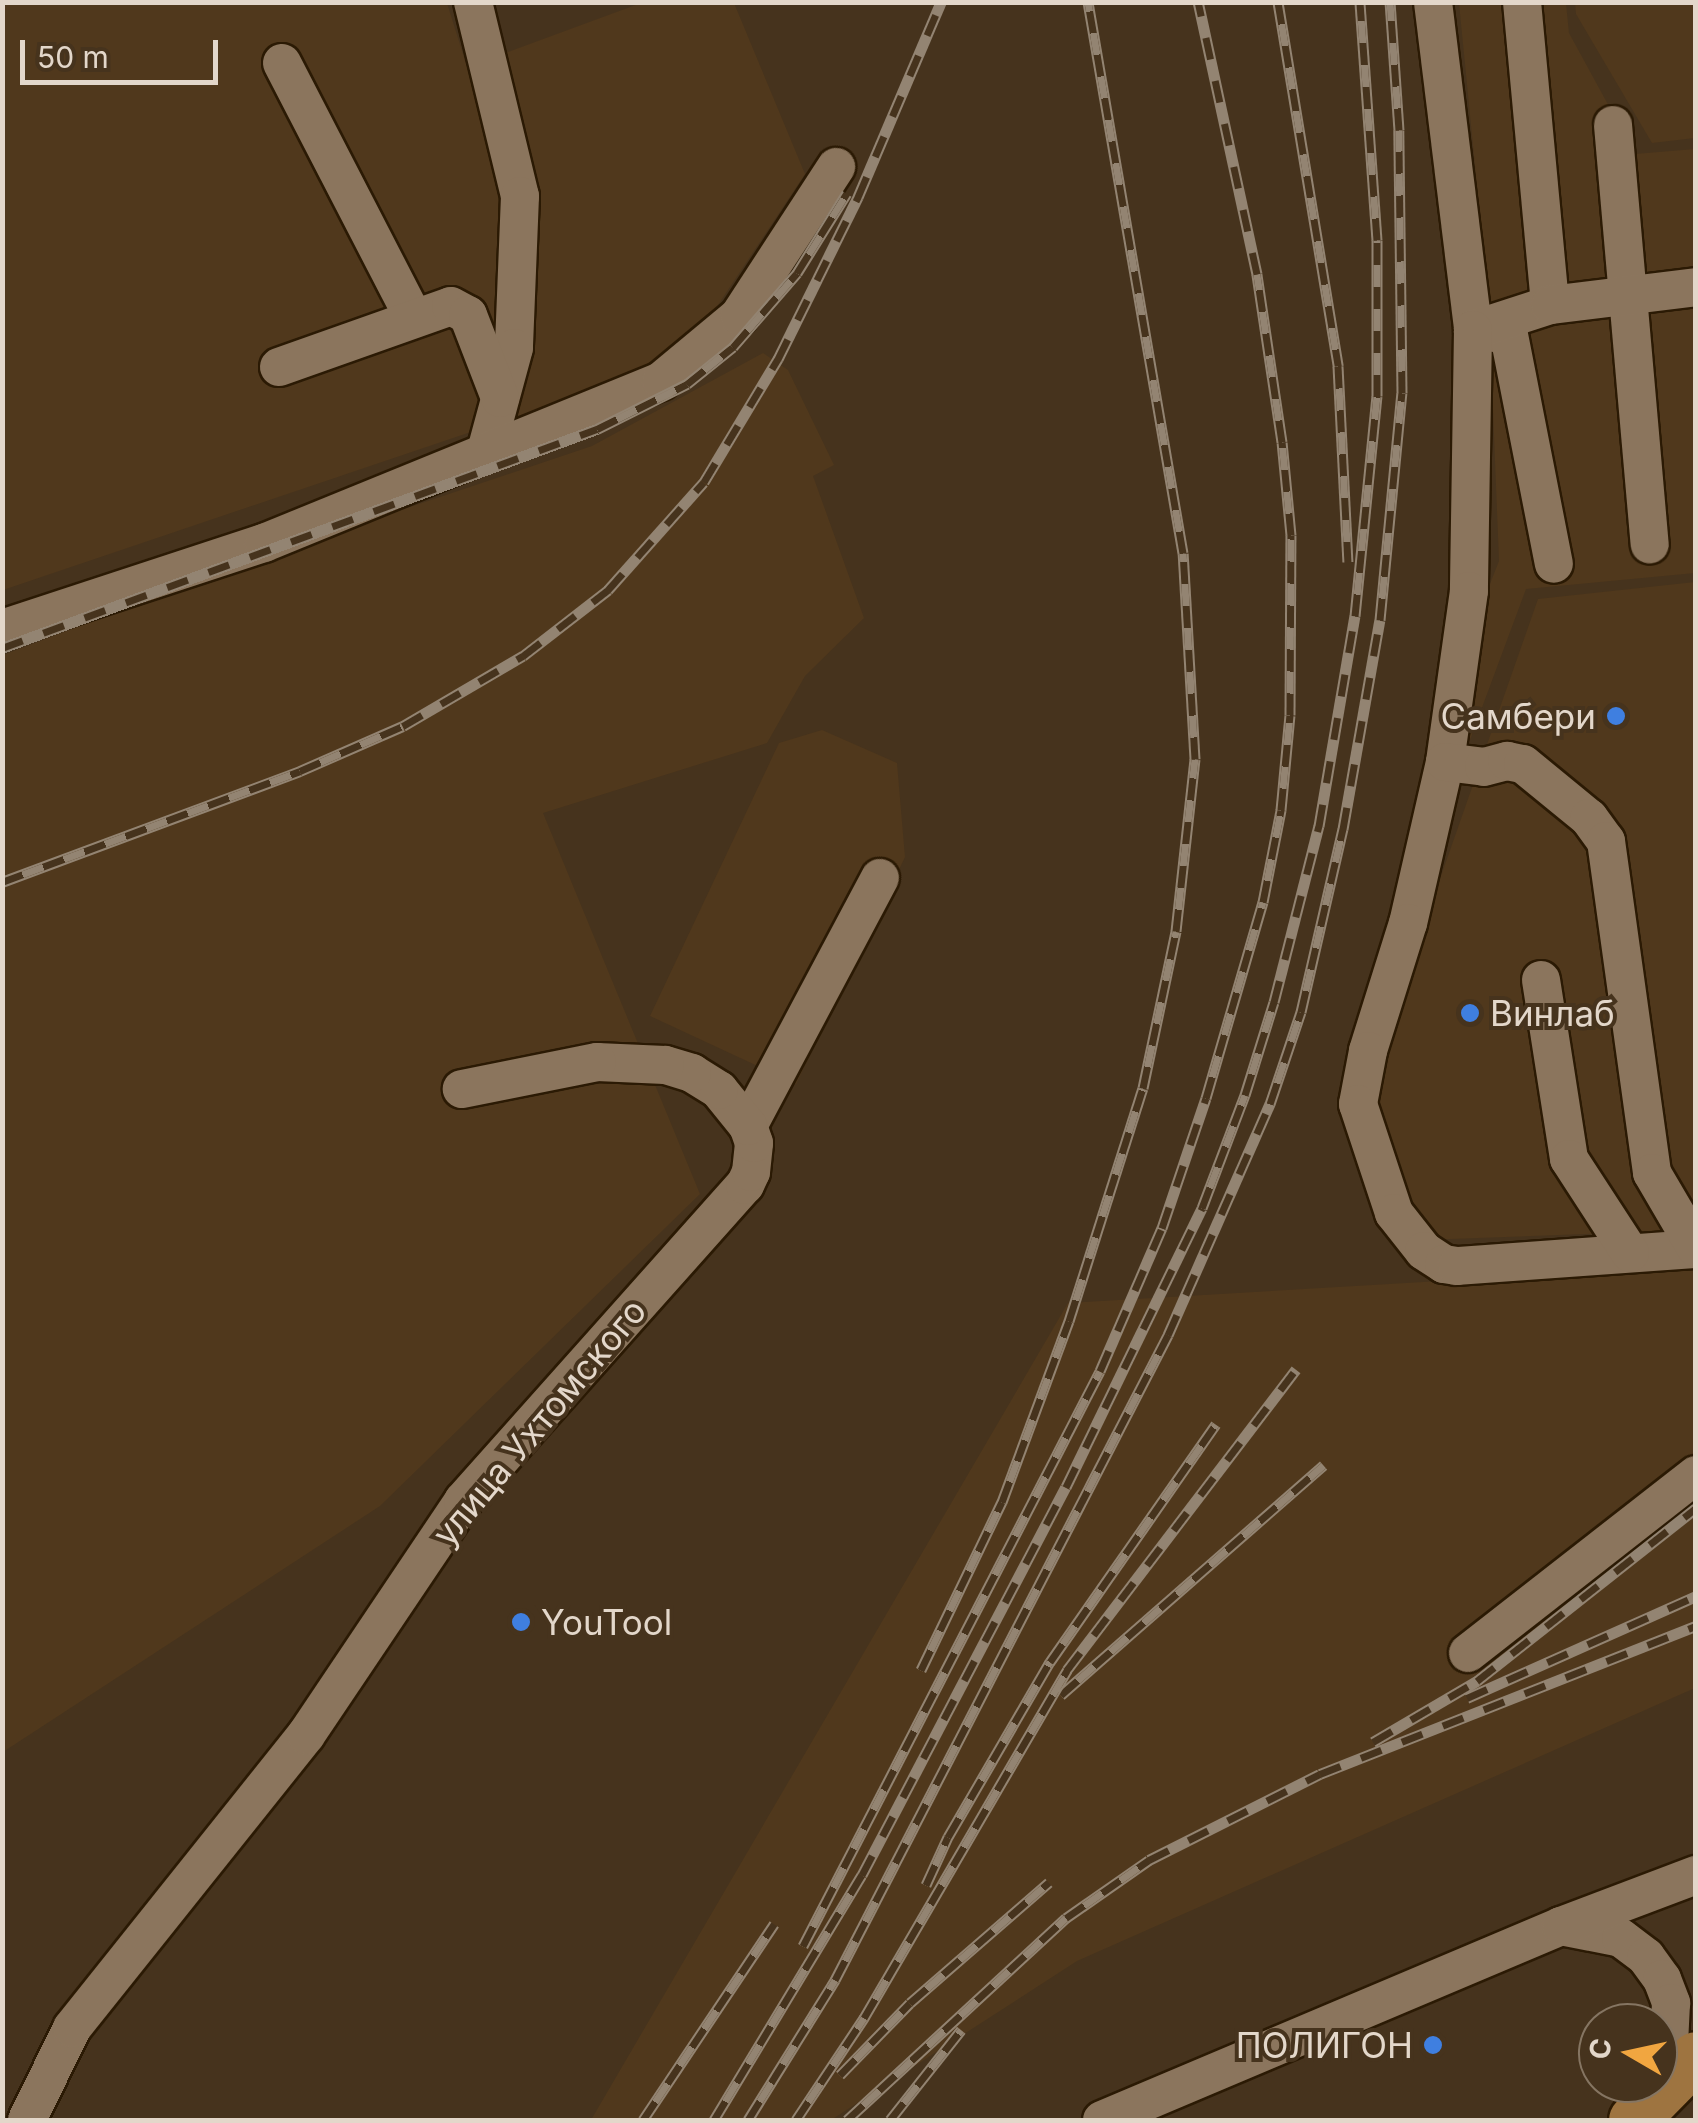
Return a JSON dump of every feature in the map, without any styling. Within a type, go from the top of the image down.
[{"type":"street","points":[[472,2],[520,196],[514,348],[486,452]]},
{"type":"street","points":[[1433,2],[1473,330],[1470,591],[1445,762],[1408,923],[1358,1088],[1358,1104],[1383,1187],[1410,1236],[1444,1264],[1696,1249],[1652,1173],[1606,841],[1589,818],[1523,764],[1507,762],[1484,767],[1445,762]]},
{"type":"street","points":[[1522,2],[1550,305]]},
{"type":"street","points":[[282,63],[413,316]]},
{"type":"street","points":[[1614,124],[1650,544]]},
{"type":"street","points":[[2,628],[264,543],[661,382],[738,316],[836,167]]},
{"type":"street","points":[[1473,330],[1550,305],[1696,287]]},
{"type":"street","points":[[279,367],[413,316],[451,306],[468,315],[500,398]]},
{"type":"street","points":[[1473,330],[1509,335],[1554,564]]},
{"type":"street","points":[[462,1089],[596,1062],[665,1064],[692,1073],[718,1090],[748,1126],[880,878]]},
{"type":"street","points":[[1542,980],[1570,1159],[1630,1253]]},
{"type":"street","name":"улица Ухтомского","points":[[28,2120],[72,2028],[306,1735],[464,1500],[745,1185],[754,1158],[748,1126]]},
{"type":"street","points":[[1468,1653],[1696,1475]]},
{"type":"street","points":[[1102,2120],[1561,1926],[1696,1875]]},
{"type":"street","points":[[1561,1926],[1622,1938],[1646,1957],[1662,1979],[1671,2003]]},
{"type":"shaded area","points":[[2,3],[447,3],[467,67],[641,3],[734,3],[805,174],[714,311],[648,372],[3,590]]},
{"type":"shaded area","points":[[1459,3],[1566,3],[1569,33],[1635,154],[1695,149],[1695,573],[1526,589],[1464,756],[1431,733],[1499,561],[1489,308]]},
{"type":"shaded area","points":[[1575,3],[1695,3],[1695,138],[1652,143],[1576,14]]},
{"type":"shaded area","points":[[763,353],[788,370],[834,465],[813,476],[864,618],[805,676],[767,743],[543,813],[700,1194],[380,1506],[3,1752],[3,655],[270,554],[592,446]]},
{"type":"shaded area","points":[[1695,582],[1695,1230],[1423,1240],[1364,1096],[1538,599]]},
{"type":"shaded area","points":[[822,730],[897,763],[905,857],[796,1084],[650,1016],[779,743]]},
{"type":"shaded area","points":[[1695,1266],[1695,1688],[1077,1961],[831,2120],[591,2120],[1068,1303]]},
{"type":"railway","points":[[2,882],[300,771],[403,726],[523,656],[608,590],[704,482],[778,359],[858,197],[941,2]]},
{"type":"railway","points":[[921,1670],[1002,1502],[1069,1321],[1143,1088],[1176,931],[1195,759],[1183,553],[1088,2]]},
{"type":"railway","points":[[803,1946],[1100,1371],[1162,1228],[1206,1098],[1263,902],[1281,810],[1290,715],[1291,535],[1282,442],[1257,274],[1198,2]]},
{"type":"railway","points":[[1278,2],[1338,366],[1348,562]]},
{"type":"railway","points":[[714,2120],[862,1875],[1066,1487],[1202,1208],[1245,1095],[1274,1002],[1319,826],[1355,616],[1377,396],[1377,240],[1360,2]]},
{"type":"railway","points":[[748,2120],[835,1980],[1168,1335],[1270,1104],[1301,1012],[1343,829],[1380,620],[1402,393],[1399,130],[1390,2]]},
{"type":"railway","points":[[2,648],[597,429],[687,384],[733,347],[797,273],[847,193]]},
{"type":"railway","points":[[796,2120],[864,2018],[1067,1670],[1296,1369]]},
{"type":"railway","points":[[926,1885],[948,1837],[1050,1662],[1216,1424]]},
{"type":"railway","points":[[1061,1695],[1324,1465]]},
{"type":"railway","points":[[1373,1742],[1477,1681],[1696,1508]]},
{"type":"railway","points":[[1467,1698],[1696,1596]]},
{"type":"railway","points":[[847,2120],[1066,1918],[1149,1860],[1320,1774],[1696,1626]]},
{"type":"railway","points":[[840,2075],[910,2003],[1049,1882]]},
{"type":"railway","points":[[643,2120],[774,1924]]},
{"type":"railway","points":[[890,2120],[961,2030]]},
{"type":"place","name":"Самбери","points":[[1616,716]]},
{"type":"place","name":"Винлаб","points":[[1470,1013]]},
{"type":"place","name":"YouTool","points":[[521,1622]]},
{"type":"place","name":"ПОЛИГОН","points":[[1433,2045]]}]
